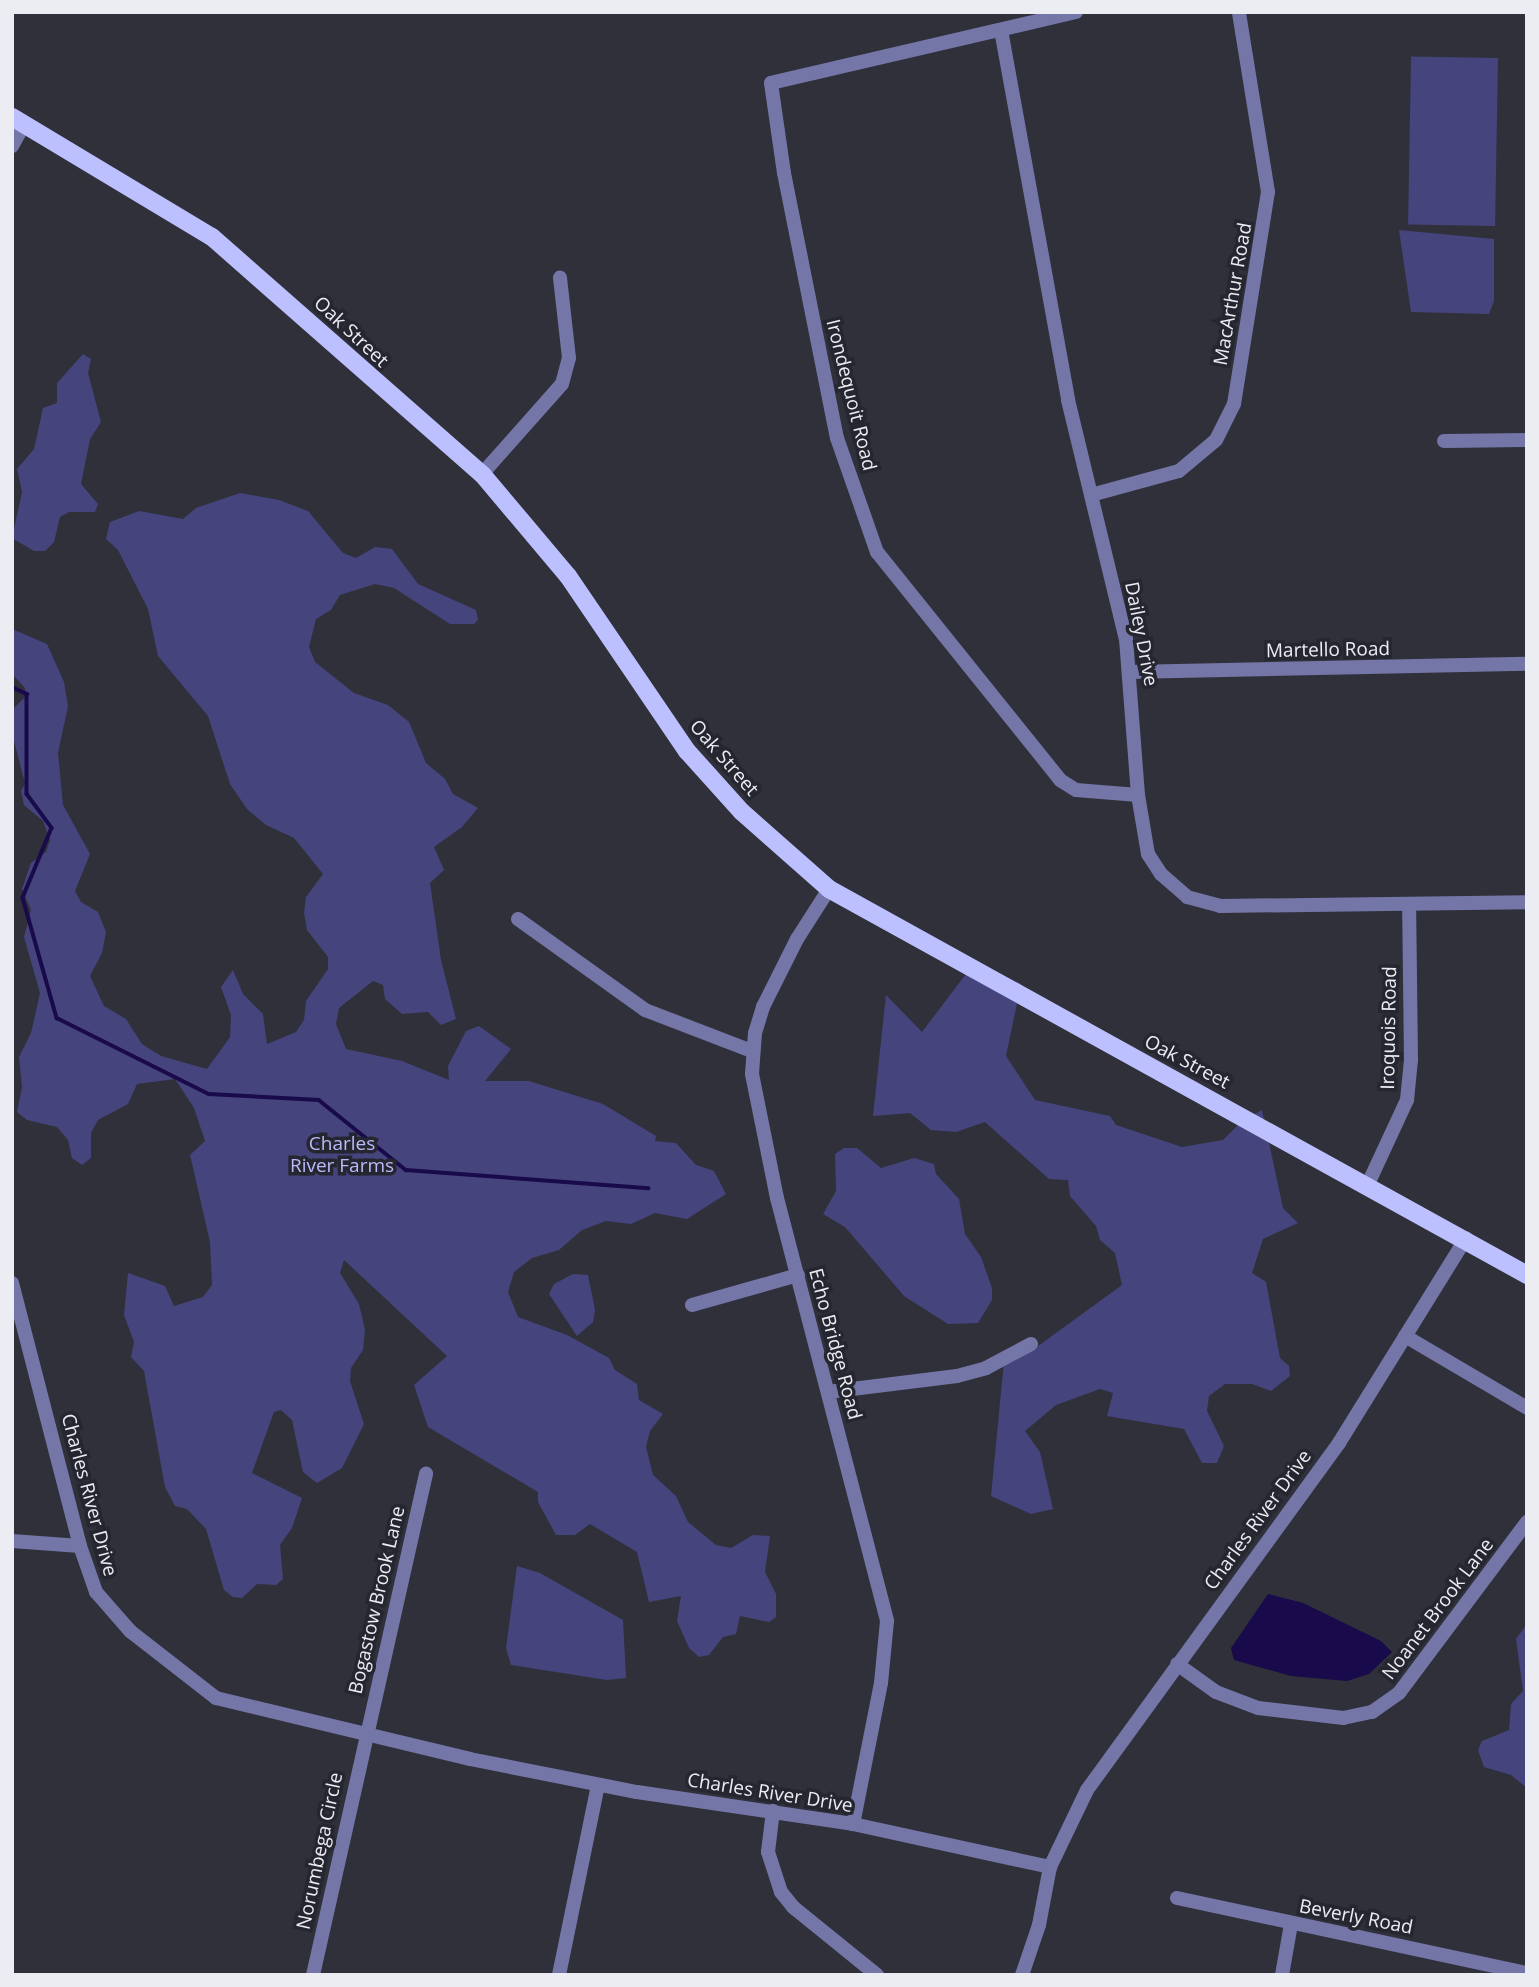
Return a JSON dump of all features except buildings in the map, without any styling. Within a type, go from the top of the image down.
[{"type":"main road","name":"Oak Street","points":[[18,120],[212,237],[482,474],[568,576],[687,751],[742,812],[829,889],[1466,1237],[1527,1275]]},
{"type":"street","points":[[1001,30],[1076,12]]},
{"type":"street","name":"MacArthur Road","points":[[1090,495],[1179,471],[1216,440],[1234,404],[1268,192],[1239,12]]},
{"type":"street","name":"Irondequoit Road","points":[[1001,30],[771,83],[784,173],[837,438],[877,552],[1060,780],[1076,790],[1138,795]]},
{"type":"street","name":"Dailey Drive","points":[[1001,30],[1068,400],[1129,672],[1138,795],[1148,853],[1161,874],[1187,897],[1220,906],[1527,902]]},
{"type":"street","points":[[12,146],[18,120]]},
{"type":"street","points":[[482,474],[562,384],[569,358],[560,278]]},
{"type":"street","points":[[1444,441],[1527,440]]},
{"type":"street","name":"Martello Road","points":[[1129,672],[1527,664]]},
{"type":"street","name":"Echo Bridge Road","points":[[829,889],[777,977],[763,1007],[752,1051],[755,1097],[887,1621],[881,1683],[853,1824]]},
{"type":"street","name":"Iroquois Road","points":[[1368,1184],[1402,1114],[1409,1090],[1409,905]]},
{"type":"street","points":[[518,919],[645,1010],[752,1051]]},
{"type":"street","name":"Charles River Drive","points":[[12,1283],[80,1546],[93,1585],[109,1609],[216,1699],[365,1735],[598,1785],[853,1824],[1049,1867],[1087,1790],[1339,1443],[1466,1237]]},
{"type":"street","points":[[692,1305],[798,1275]]},
{"type":"street","points":[[1405,1336],[1527,1408]]},
{"type":"street","points":[[828,1392],[957,1376],[986,1368],[1031,1344]]},
{"type":"street","name":"Bogastow Brook Lane","points":[[365,1735],[426,1474]]},
{"type":"street","name":"Noanet Brook Lane","points":[[1177,1664],[1216,1692],[1258,1708],[1343,1718],[1372,1712],[1399,1693],[1527,1522]]},
{"type":"street","points":[[12,1541],[80,1546]]},
{"type":"street","name":"Norumbega Circle","points":[[313,1975],[365,1735]]},
{"type":"street","points":[[559,1975],[598,1785]]},
{"type":"street","points":[[774,1811],[768,1852],[780,1892],[793,1907],[877,1975]]},
{"type":"street","points":[[1022,1975],[1039,1925],[1049,1867]]},
{"type":"street","name":"Beverly Road","points":[[1177,1898],[1482,1969],[1527,1973]]},
{"type":"street","points":[[1282,1975],[1291,1924]]},
{"type":"green space","points":[[1411,56],[1498,58],[1495,226],[1408,224]]},
{"type":"green space","points":[[1399,230],[1494,239],[1494,301],[1489,314],[1411,312]]},
{"type":"green space","points":[[83,354],[91,359],[88,373],[101,422],[90,439],[81,484],[98,504],[95,512],[69,512],[60,517],[54,542],[45,551],[34,551],[12,538],[22,492],[17,469],[34,449],[43,408],[57,403],[57,383]]},
{"type":"green space","name":"Charles River Farms","points":[[240,493],[279,500],[308,511],[343,553],[356,558],[375,547],[392,549],[418,584],[476,610],[478,620],[474,624],[450,624],[394,588],[375,584],[340,595],[331,610],[316,619],[309,647],[315,662],[354,693],[388,705],[409,722],[426,763],[445,779],[453,794],[478,808],[462,827],[434,847],[444,870],[430,883],[441,960],[456,1019],[441,1025],[428,1012],[402,1014],[385,999],[383,985],[373,981],[339,1008],[336,1024],[346,1049],[402,1061],[449,1080],[448,1066],[466,1031],[479,1026],[511,1049],[485,1081],[529,1081],[603,1104],[656,1136],[655,1141],[676,1143],[696,1165],[714,1171],[726,1194],[687,1219],[655,1213],[631,1224],[606,1221],[582,1230],[559,1250],[532,1258],[514,1272],[508,1292],[518,1317],[567,1335],[609,1358],[615,1370],[637,1384],[639,1400],[663,1414],[650,1431],[646,1447],[653,1475],[676,1496],[688,1522],[716,1545],[731,1548],[753,1535],[770,1536],[765,1572],[776,1594],[776,1617],[769,1622],[740,1616],[736,1634],[723,1637],[709,1655],[699,1657],[689,1648],[677,1621],[681,1596],[649,1602],[637,1552],[590,1524],[575,1535],[556,1535],[538,1502],[538,1492],[428,1427],[414,1385],[447,1356],[344,1260],[340,1273],[359,1304],[365,1330],[363,1350],[351,1368],[350,1381],[364,1424],[342,1468],[317,1483],[303,1472],[292,1420],[281,1410],[274,1412],[252,1473],[302,1498],[292,1528],[280,1545],[283,1579],[276,1585],[257,1584],[242,1598],[233,1597],[224,1590],[206,1529],[187,1509],[175,1506],[165,1487],[144,1371],[131,1357],[134,1342],[124,1315],[128,1273],[165,1286],[174,1306],[203,1297],[212,1285],[210,1242],[190,1155],[205,1141],[194,1108],[175,1079],[137,1084],[128,1104],[98,1120],[91,1133],[91,1158],[82,1165],[72,1158],[68,1140],[57,1127],[27,1120],[17,1112],[22,1087],[19,1057],[31,1033],[40,993],[24,937],[31,910],[22,889],[31,863],[46,852],[50,840],[43,821],[24,805],[21,791],[25,784],[12,733],[12,710],[25,697],[25,688],[12,674],[12,629],[47,644],[64,682],[68,706],[58,753],[63,805],[90,854],[75,891],[81,902],[98,912],[106,932],[102,953],[90,976],[104,1006],[126,1019],[142,1044],[161,1056],[207,1069],[230,1037],[231,1015],[221,987],[233,970],[243,994],[263,1014],[267,1044],[296,1032],[304,1020],[306,1001],[328,969],[328,957],[307,930],[304,913],[306,897],[323,874],[294,838],[266,825],[247,809],[230,784],[208,716],[158,656],[148,609],[118,550],[106,539],[110,522],[139,511],[183,519],[196,508]]},
{"type":"green space","points":[[975,962],[1021,984],[1006,1056],[1035,1100],[1110,1116],[1116,1125],[1182,1147],[1223,1140],[1242,1121],[1262,1110],[1283,1208],[1298,1223],[1263,1239],[1252,1273],[1266,1282],[1280,1358],[1289,1366],[1290,1376],[1271,1391],[1252,1384],[1225,1384],[1209,1396],[1207,1411],[1224,1446],[1217,1463],[1202,1463],[1184,1429],[1107,1416],[1113,1393],[1100,1389],[1056,1405],[1025,1431],[1040,1452],[1053,1509],[1031,1514],[991,1496],[1005,1351],[1034,1349],[1122,1285],[1115,1253],[1100,1240],[1096,1226],[1070,1196],[1068,1180],[1049,1179],[985,1122],[956,1132],[931,1130],[910,1113],[873,1116],[886,995],[922,1032]]},
{"type":"green space","points":[[844,1148],[857,1148],[881,1168],[914,1158],[934,1164],[936,1174],[959,1199],[965,1234],[981,1257],[992,1288],[992,1300],[978,1323],[948,1324],[904,1296],[845,1227],[823,1214],[836,1191],[835,1154]]},
{"type":"green space","points":[[573,1274],[588,1275],[595,1310],[593,1322],[577,1336],[549,1294],[554,1284]]},
{"type":"green space","points":[[517,1566],[540,1573],[623,1620],[626,1678],[607,1680],[511,1665],[506,1648]]},
{"type":"green space","points":[[1527,1624],[1527,1788],[1511,1775],[1484,1767],[1478,1750],[1482,1741],[1509,1730],[1511,1704],[1523,1691],[1516,1639]]},
{"type":"shaded area","points":[[1268,1594],[1303,1603],[1381,1641],[1392,1652],[1369,1674],[1347,1681],[1291,1676],[1234,1660],[1231,1648]]},
{"type":"waterway","points":[[12,687],[27,694],[27,794],[52,828],[23,898],[57,1018],[209,1094],[319,1100],[406,1170],[648,1188]]}]
